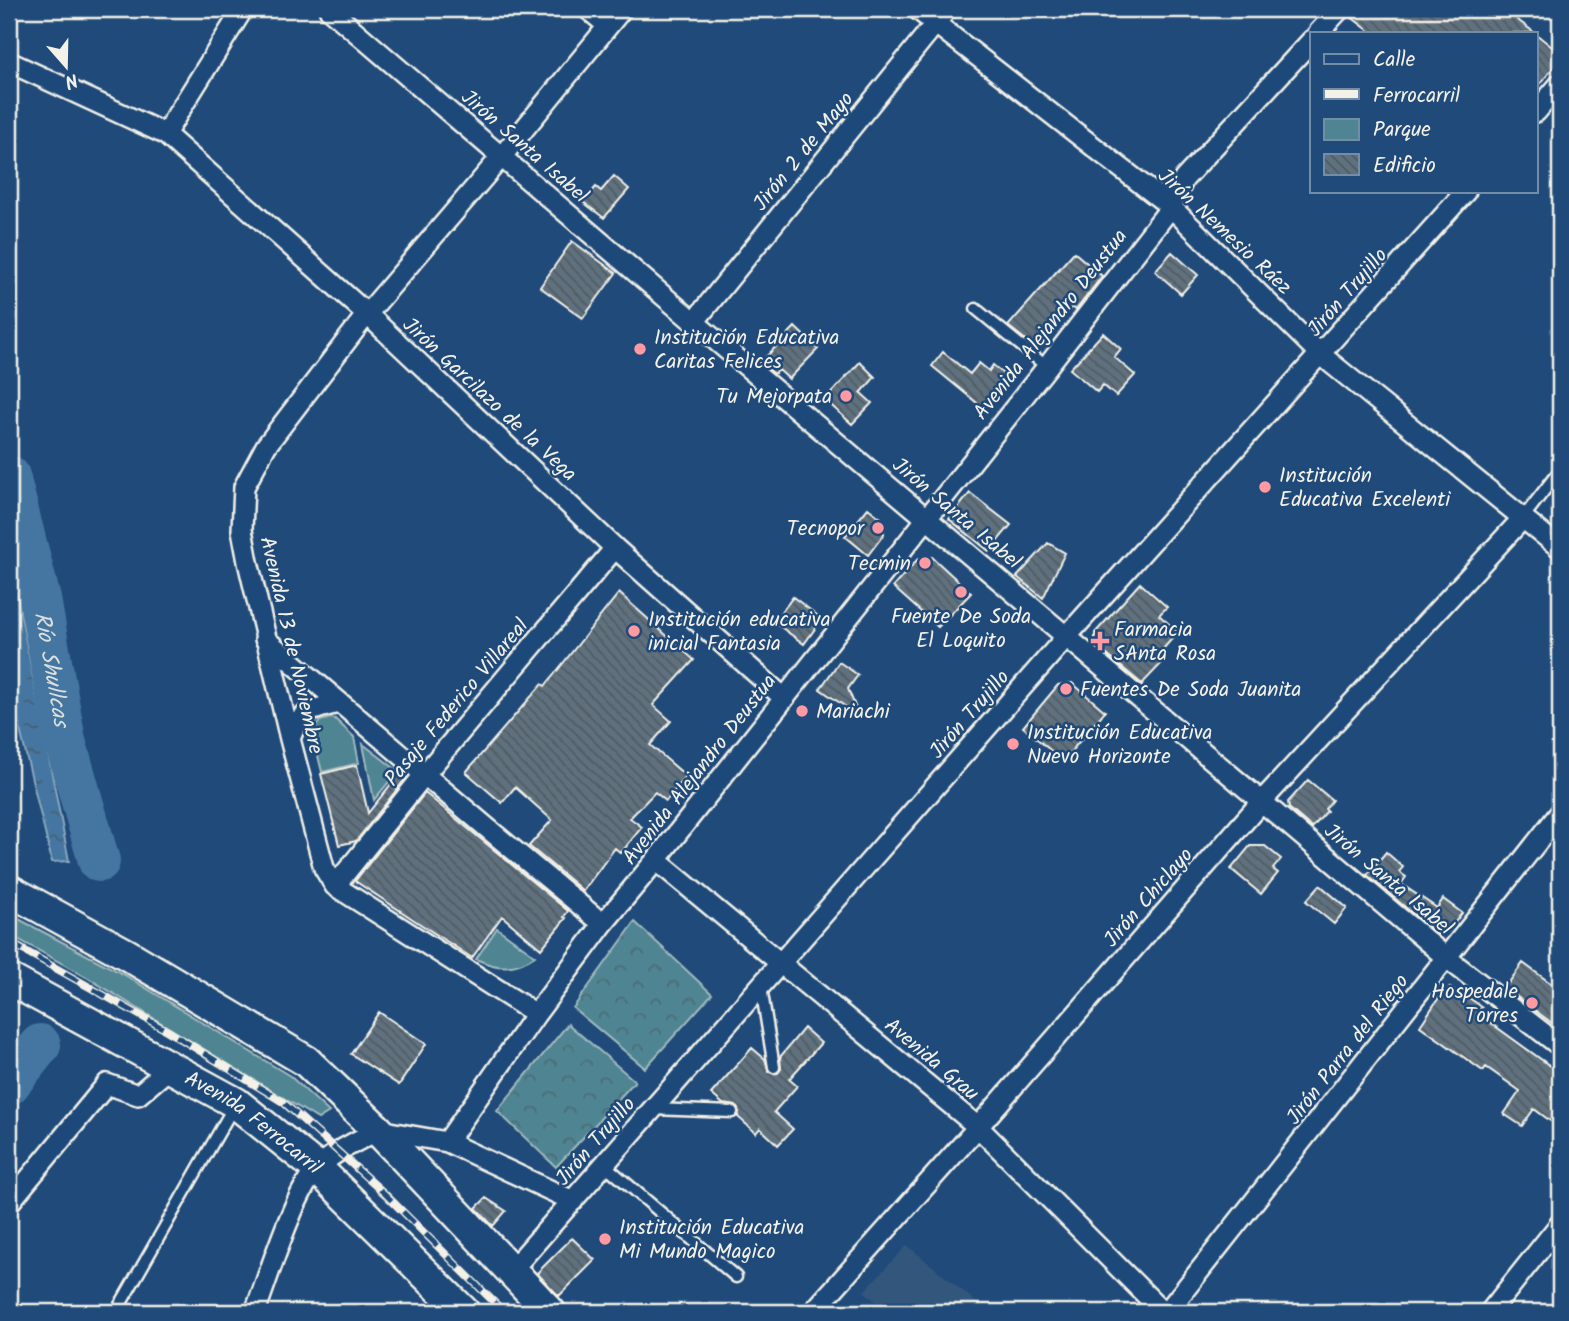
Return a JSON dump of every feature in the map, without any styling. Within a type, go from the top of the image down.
[{"type":"main road","points":[[9,890],[126,954],[306,1061],[378,1130],[550,1312]]},
{"type":"main road","name":"Avenida Ferrocarril","points":[[9,979],[236,1102],[317,1168],[464,1312]]},
{"type":"street","points":[[165,134],[243,9]]},
{"type":"street","name":"Jirón Santa Isabel","points":[[329,9],[694,322],[1448,959],[1560,1046]]},
{"type":"street","points":[[588,9],[608,26]]},
{"type":"street","name":"Avenida 13 de Noviembre","points":[[335,886],[324,869],[265,639],[242,530],[244,487],[266,446],[367,314],[502,156],[622,9]]},
{"type":"street","name":"Jirón Nemesio Ráez","points":[[917,9],[941,16],[1171,207],[1321,355],[1560,548]]},
{"type":"street","points":[[1319,32],[1340,9]]},
{"type":"street","name":"Jirón 2 de Mayo","points":[[694,322],[941,16]]},
{"type":"street","name":"Avenida Alejandro Deustua","points":[[447,1142],[536,1014],[603,924],[1047,367],[1171,207],[1184,179],[1310,42]]},
{"type":"street","name":"Jirón Garcilazo de la Vega","points":[[9,62],[165,134],[367,314],[615,548],[785,698]]},
{"type":"street","points":[[1538,110],[1560,84]]},
{"type":"street","name":"Jirón Trujillo","points":[[510,1272],[1067,636],[1465,192]]},
{"type":"street","name":"Jirón Chiclayo","points":[[813,1312],[1262,801],[1523,518]]},
{"type":"street","name":"Pasaje Federico Villareal","points":[[335,886],[424,775],[615,548]]},
{"type":"street","points":[[265,639],[603,924]]},
{"type":"street","points":[[290,739],[298,720],[306,714],[316,708],[340,703]]},
{"type":"street","name":"Jirón Parra del Riego","points":[[1165,1312],[1448,959],[1560,813]]},
{"type":"street","name":"Avenida Grau","points":[[656,860],[978,1127],[1165,1312]]},
{"type":"street","points":[[335,886],[536,1014]]},
{"type":"street","points":[[9,1203],[107,1084],[138,1095],[172,1066]]},
{"type":"street","points":[[255,1312],[293,1211],[307,1182],[317,1168],[340,1151],[378,1130],[447,1142],[573,1201]]},
{"type":"street","points":[[1490,1312],[1560,1224]]},
{"type":"lane","points":[[976,309],[1047,367]]},
{"type":"lane","points":[[1523,518],[1560,470]]},
{"type":"lane","points":[[761,986],[774,1067]]},
{"type":"lane","points":[[116,1312],[236,1102]]},
{"type":"lane","points":[[653,1110],[732,1112]]},
{"type":"lane","points":[[605,1165],[736,1277]]},
{"type":"shaded area","points":[[907,1245],[988,1312],[887,1312],[864,1291]]},
{"type":"green space","points":[[331,718],[354,737],[359,763],[322,772],[312,732],[320,721]]},
{"type":"green space","points":[[363,744],[398,771],[374,800]]},
{"type":"green space","points":[[9,914],[123,974],[290,1076],[329,1112],[318,1119],[88,978],[9,934]]},
{"type":"green space","points":[[635,922],[712,994],[645,1068],[573,1008]]},
{"type":"green space","points":[[497,928],[535,956],[513,966],[491,965],[476,959]]},
{"type":"green space","points":[[568,1024],[635,1081],[556,1167],[497,1111]]},
{"type":"water","points":[[9,554],[69,861],[52,862],[9,684]]},
{"type":"building","points":[[1352,9],[1503,9],[1534,32],[1371,32],[1350,16]]},
{"type":"building","points":[[1538,36],[1557,51],[1560,59],[1538,86]]},
{"type":"building","points":[[614,176],[629,189],[604,218],[583,202],[596,187],[601,191]]},
{"type":"building","points":[[572,241],[616,273],[583,318],[540,287]]},
{"type":"building","points":[[1074,252],[1102,276],[1076,310],[1072,307],[1037,349],[1008,326]]},
{"type":"building","points":[[1172,252],[1198,275],[1181,294],[1155,271]]},
{"type":"building","points":[[795,327],[818,349],[789,379],[779,370],[774,374],[761,362]]},
{"type":"building","points":[[1103,333],[1121,349],[1114,357],[1135,375],[1116,396],[1103,385],[1097,392],[1070,369]]},
{"type":"building","points":[[943,352],[970,374],[979,363],[989,371],[993,365],[1007,377],[982,407],[932,366]]},
{"type":"building","name":"Tu Mejorpata","points":[[860,362],[875,377],[861,393],[872,403],[852,424],[825,400]]},
{"type":"building","points":[[970,493],[1011,525],[989,551],[949,519]]},
{"type":"building","points":[[868,508],[881,518],[884,534],[868,555],[845,536]]},
{"type":"building","points":[[1048,543],[1065,553],[1043,598],[1017,577]]},
{"type":"building","points":[[932,557],[971,593],[938,627],[893,587],[917,560]]},
{"type":"building","points":[[1140,583],[1167,607],[1159,615],[1178,632],[1155,658],[1161,664],[1142,684],[1095,645],[1095,633]]},
{"type":"building","points":[[619,593],[694,660],[653,705],[671,721],[650,745],[686,776],[666,801],[655,792],[630,818],[642,827],[621,853],[615,848],[583,891],[529,846],[552,820],[515,787],[502,803],[466,772],[542,684],[545,686]]},
{"type":"building","points":[[793,597],[822,619],[804,644],[774,622]]},
{"type":"building","points":[[839,662],[858,675],[848,689],[859,716],[820,689]]},
{"type":"building","points":[[1072,683],[1105,711],[1063,761],[1023,727],[1058,685]]},
{"type":"building","points":[[357,765],[368,813],[400,773],[406,778],[356,841],[339,845],[321,774]]},
{"type":"building","points":[[1308,780],[1332,800],[1325,809],[1327,811],[1312,828],[1289,808],[1288,802]]},
{"type":"building","points":[[425,793],[568,911],[564,917],[566,918],[541,949],[502,916],[472,958],[355,881]]},
{"type":"building","points":[[1250,846],[1265,846],[1281,859],[1273,869],[1278,873],[1261,894],[1231,869]]},
{"type":"building","points":[[1386,852],[1403,867],[1399,872],[1406,877],[1401,884],[1437,908],[1443,899],[1462,913],[1449,930],[1437,934],[1367,875]]},
{"type":"building","points":[[1320,885],[1347,908],[1334,924],[1306,901]]},
{"type":"building","points":[[1523,963],[1560,990],[1560,1029],[1505,988]]},
{"type":"building","points":[[1450,988],[1482,1007],[1477,1013],[1560,1073],[1560,1128],[1534,1109],[1522,1126],[1504,1114],[1520,1091],[1486,1067],[1483,1071],[1420,1026],[1442,993],[1445,995]]},
{"type":"building","points":[[379,1012],[426,1044],[399,1085],[351,1054]]},
{"type":"building","points":[[804,1028],[821,1043],[789,1079],[797,1086],[774,1112],[793,1129],[778,1145],[760,1128],[756,1133],[738,1117],[736,1106],[723,1104],[711,1094],[752,1048],[765,1059],[769,1072],[778,1073],[781,1069],[780,1057]]},
{"type":"building","points":[[486,1198],[506,1211],[493,1226],[476,1208]]},
{"type":"building","points":[[572,1238],[595,1260],[559,1296],[537,1273]]},
{"type":"waterway","name":"Río Shullcas","points":[[9,476],[40,599],[65,741],[99,861]]},
{"type":"waterway","points":[[9,1084],[40,1045]]},
{"type":"railway","points":[[9,942],[168,1031],[283,1102],[385,1194],[504,1312]]},
{"type":"place","name":"Institución Educativa Caritas Felices","points":[[640,349]]},
{"type":"place","name":"Tu Mejorpata","points":[[846,396]]},
{"type":"place","name":"Institución Educativa Excelenti","points":[[1265,487]]},
{"type":"place","name":"Tecnopor","points":[[878,528]]},
{"type":"place","name":"Tecmin","points":[[925,563]]},
{"type":"place","name":"Fuente De Soda El Loquito","points":[[961,592]]},
{"type":"place","name":"Institución educativa inicial Fantasia","points":[[634,631]]},
{"type":"place","name":"Farmacia SAnta Rosa","points":[[1100,641]]},
{"type":"place","name":"Fuentes De Soda Juanita","points":[[1066,689]]},
{"type":"place","name":"Mariachi","points":[[802,711]]},
{"type":"place","name":"Institución Educativa Nuevo Horizonte","points":[[1013,744]]},
{"type":"place","name":"Hospedale Torres","points":[[1532,1003]]},
{"type":"place","name":"Institución Educativa Mi Mundo Magico","points":[[605,1239]]}]
